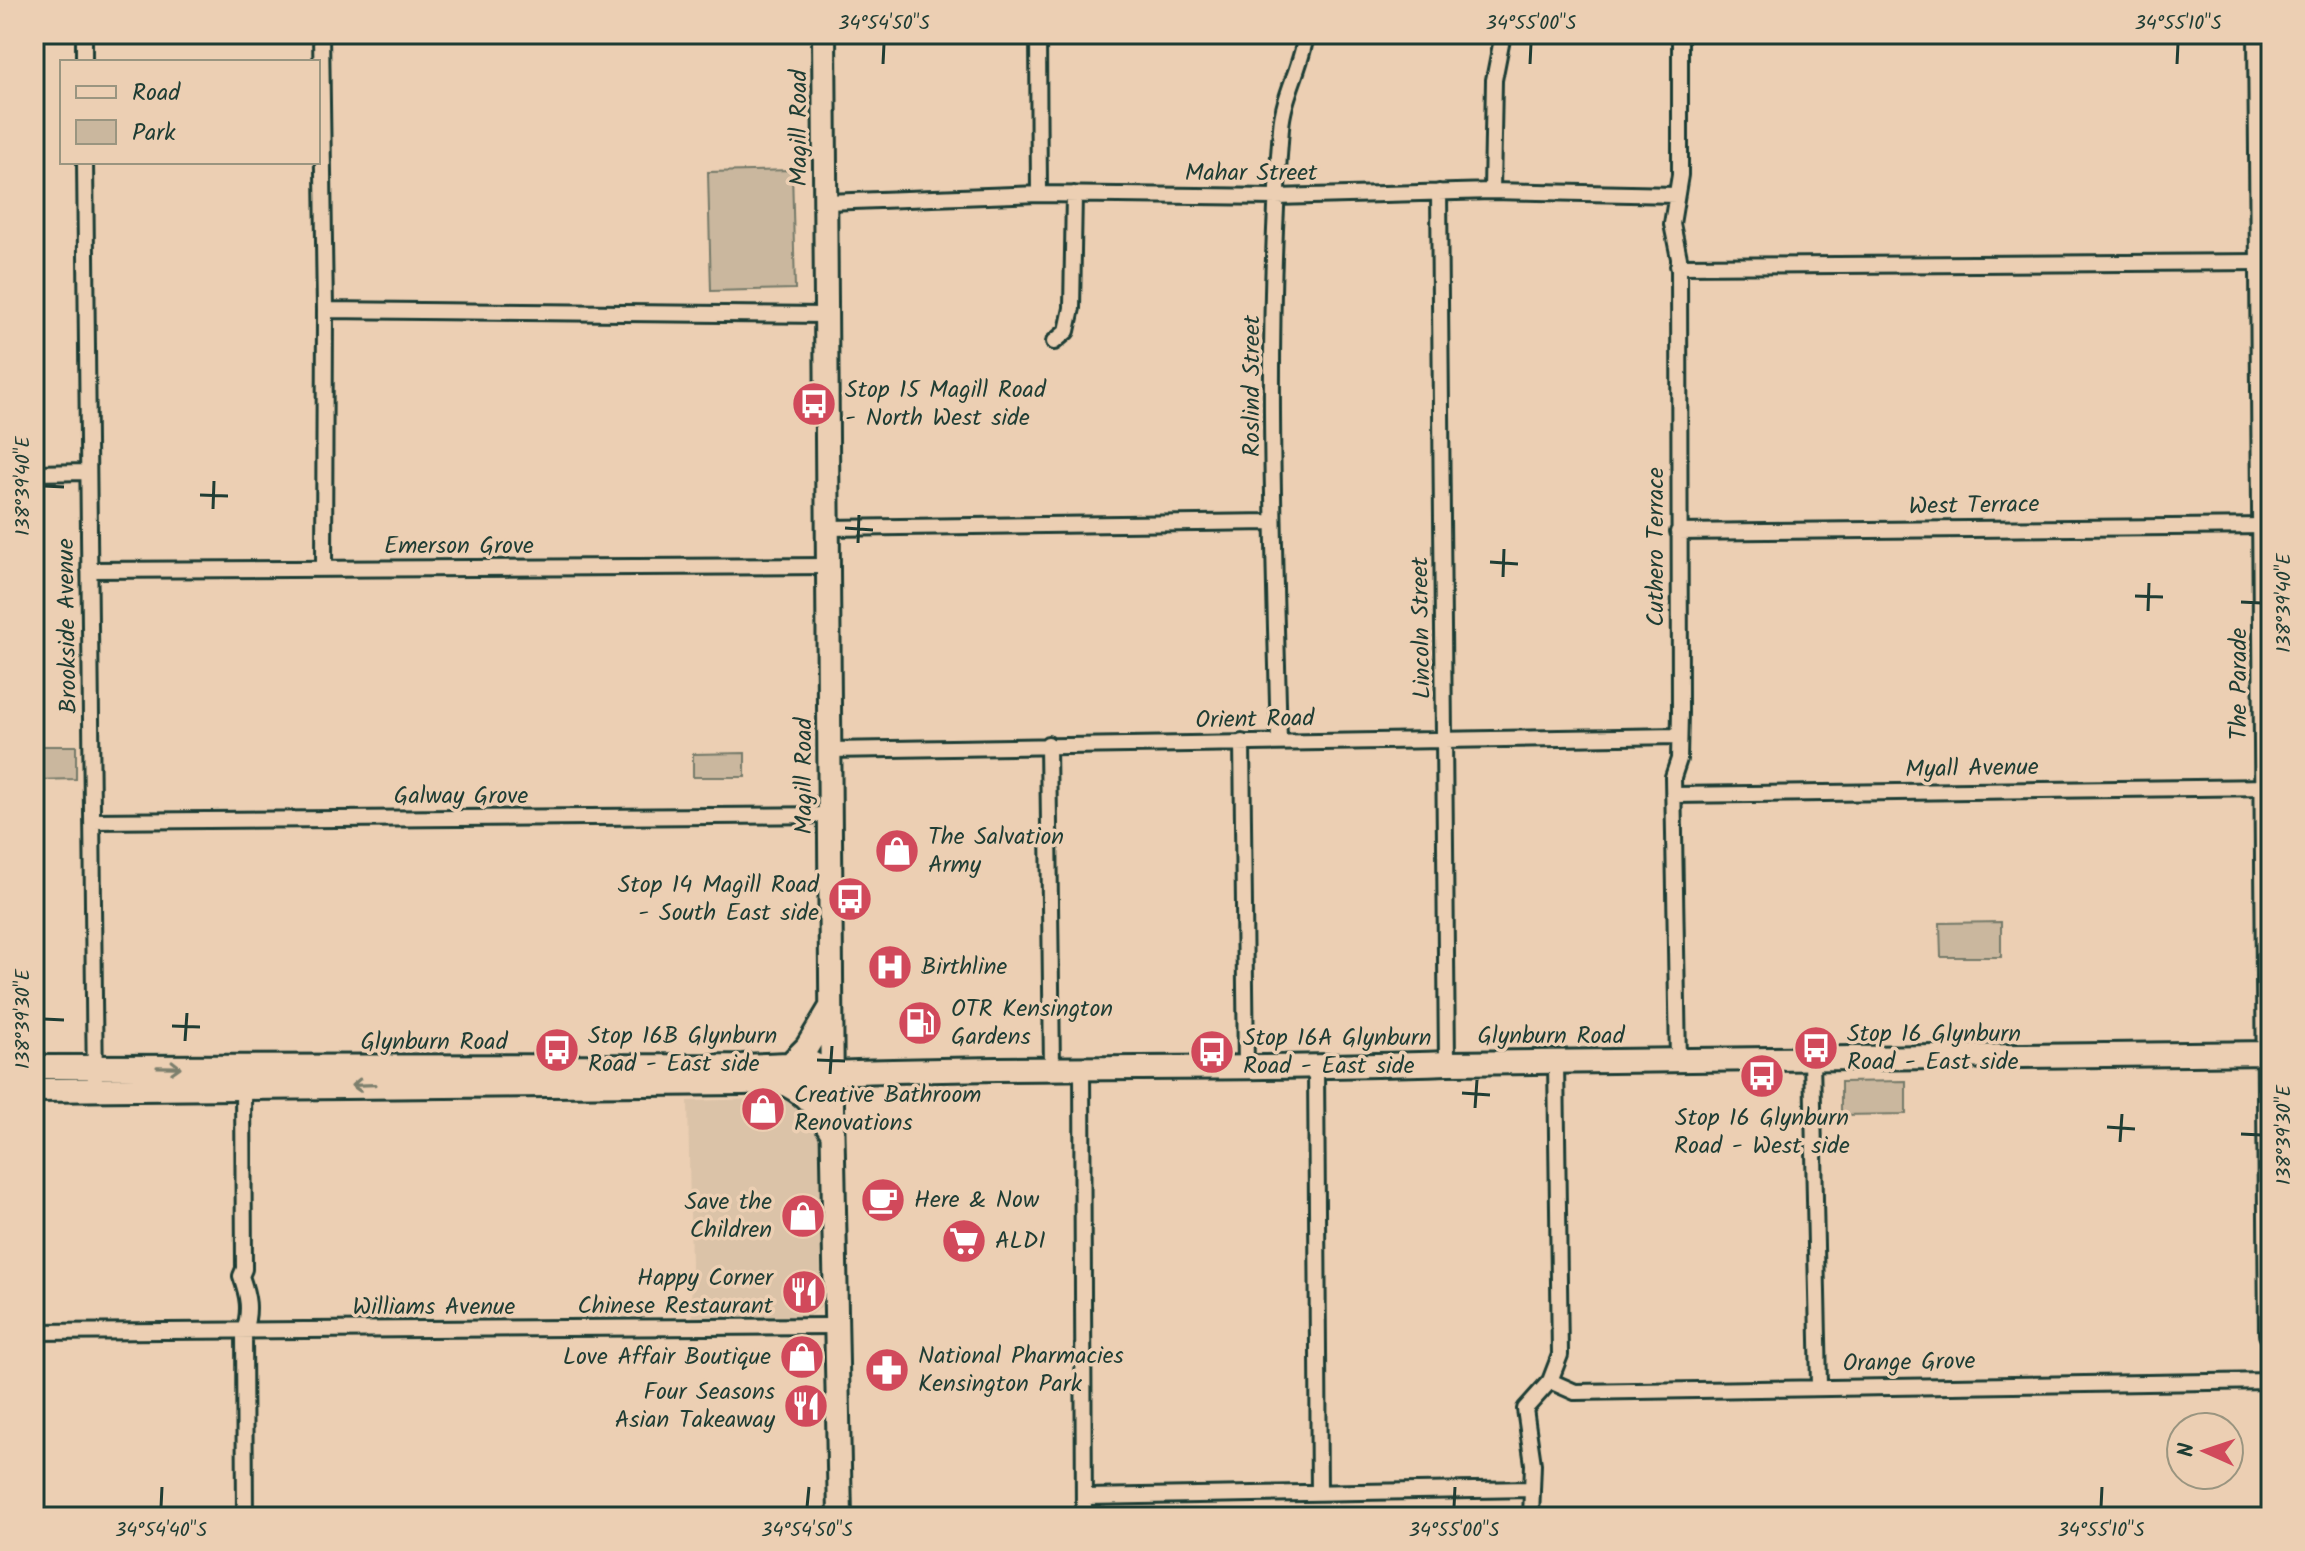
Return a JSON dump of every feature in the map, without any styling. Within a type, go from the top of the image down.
[{"type":"main road","name":"Magill Road","points":[[824,34],[832,1073],[840,1517]]},
{"type":"main road","name":"The Parade","points":[[2260,34],[2267,526],[2271,1334]]},
{"type":"main road","points":[[832,1005],[807,1047],[784,1072],[816,1106],[833,1134]]},
{"type":"main road","name":"Glynburn Road","points":[[34,1090],[95,1090],[243,1079],[784,1072],[812,1080],[832,1073],[1052,1067],[1316,1068],[1447,1063],[2270,1053]]},
{"type":"main road","name":"Glynburn Road","points":[[34,1067],[94,1066],[243,1079]]},
{"type":"street","points":[[84,34],[84,60]]},
{"type":"street","points":[[321,34],[325,310],[324,568]]},
{"type":"street","points":[[1038,34],[1039,194]]},
{"type":"street","name":"Roslind Street","points":[[1279,742],[1273,522],[1276,197],[1281,123],[1304,55],[1306,34]]},
{"type":"street","points":[[1492,191],[1494,80],[1503,34]]},
{"type":"street","name":"Cuthero Terrace","points":[[1678,1061],[1674,795],[1679,736],[1678,266],[1673,233],[1680,175],[1680,34]]},
{"type":"street","name":"Brookside Avenue","points":[[85,164],[95,1090]]},
{"type":"street","name":"Mahar Street","points":[[826,202],[1039,194],[1276,197],[1492,191],[1676,195]]},
{"type":"street","name":"Lincoln Street","points":[[1439,192],[1447,1063]]},
{"type":"street","points":[[1054,342],[1067,331],[1072,308],[1074,194]]},
{"type":"street","points":[[1678,266],[2261,262]]},
{"type":"street","points":[[325,310],[826,315]]},
{"type":"street","points":[[34,473],[88,472]]},
{"type":"street","points":[[828,528],[1273,522]]},
{"type":"street","name":"West Terrace","points":[[1678,532],[2267,526]]},
{"type":"street","name":"Emerson Grove","points":[[89,570],[829,566]]},
{"type":"street","name":"Orient Road","points":[[830,750],[1048,744],[1679,736]]},
{"type":"street","points":[[1242,742],[1246,1068]]},
{"type":"street","points":[[1048,744],[1052,1067]]},
{"type":"street","name":"Myall Avenue","points":[[1674,795],[2268,787]]},
{"type":"street","name":"Galway Grove","points":[[92,821],[831,815]]},
{"type":"street","points":[[1812,1059],[1819,1386]]},
{"type":"street","points":[[1531,1517],[1532,1448],[1525,1409],[1550,1381],[1560,1355],[1556,1062]]},
{"type":"street","points":[[1082,1067],[1084,1517]]},
{"type":"street","points":[[1316,1068],[1319,1492]]},
{"type":"street","points":[[243,1079],[244,1269],[241,1276],[248,1298],[249,1317],[244,1331],[245,1517]]},
{"type":"street","name":"Williams Avenue","points":[[34,1332],[835,1326]]},
{"type":"street","name":"Orange Grove","points":[[1550,1381],[1575,1392],[2271,1381]]},
{"type":"street","points":[[1086,1497],[1531,1489]]},
{"type":"shaded area","points":[[793,1098],[820,1125],[821,1307],[805,1320],[692,1322],[688,1101]]},
{"type":"green space","points":[[792,170],[795,289],[711,291],[708,172]]},
{"type":"green space","points":[[34,746],[76,746],[76,779],[34,780]]},
{"type":"green space","points":[[745,753],[745,777],[693,777],[693,754]]},
{"type":"green space","points":[[2001,922],[2001,957],[1941,957],[1940,923]]},
{"type":"green space","points":[[1906,1081],[1906,1114],[1841,1115],[1841,1082]]},
{"type":"place","name":"Stop 15 Magill Road - North West side","points":[[814,404]]},
{"type":"place","name":"The Salvation Army","points":[[897,851]]},
{"type":"place","name":"Stop 14 Magill Road - South East side","points":[[850,899]]},
{"type":"place","name":"Birthline","points":[[890,967]]},
{"type":"place","name":"OTR Kensington Gardens","points":[[920,1023]]},
{"type":"place","name":"Stop 16 Glynburn Road - East side","points":[[1816,1048]]},
{"type":"place","name":"Stop 16B Glynburn Road - East side","points":[[557,1050]]},
{"type":"place","name":"Stop 16A Glynburn Road - East side","points":[[1212,1052]]},
{"type":"place","name":"Stop 16 Glynburn Road - West side","points":[[1762,1076]]},
{"type":"place","name":"Creative Bathroom Renovations","points":[[763,1109]]},
{"type":"place","name":"Here & Now","points":[[883,1200]]},
{"type":"place","name":"Save the Children","points":[[803,1216]]},
{"type":"place","name":"ALDI","points":[[964,1241]]},
{"type":"place","name":"Happy Corner Chinese Restaurant","points":[[804,1292]]},
{"type":"place","name":"Love Affair Boutique","points":[[802,1357]]},
{"type":"place","name":"National Pharmacies Kensington Park","points":[[887,1370]]},
{"type":"place","name":"Four Seasons Asian Takeaway","points":[[806,1406]]}]
